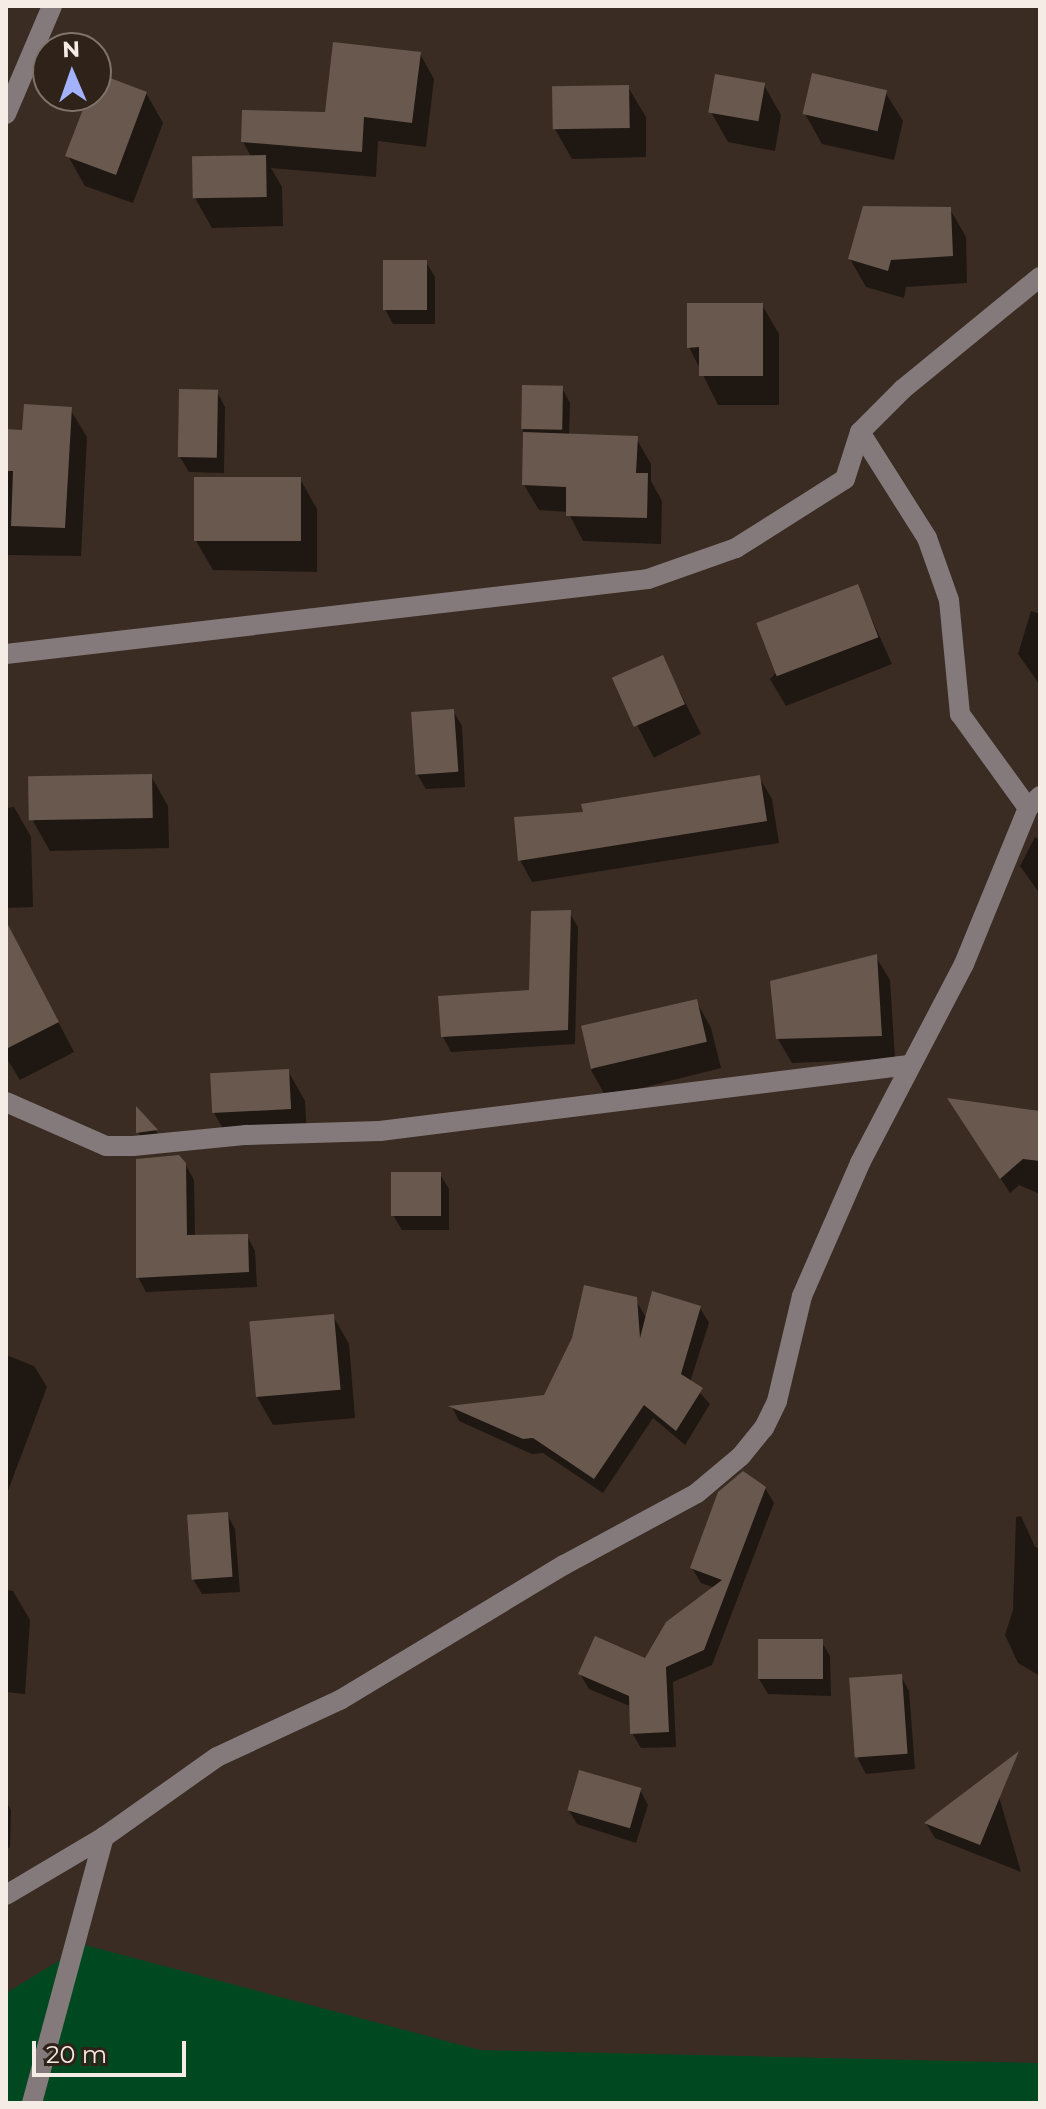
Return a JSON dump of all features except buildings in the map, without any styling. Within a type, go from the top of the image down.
[{"type":"street","points":[[6,114],[52,6]]},
{"type":"street","points":[[6,654],[648,579],[736,548],[845,479],[860,432],[903,389],[1040,277]]},
{"type":"street","points":[[6,1895],[104,1837],[217,1757],[340,1700],[564,1565],[697,1493],[741,1456],[764,1428],[777,1401],[802,1296],[909,1065],[982,926],[1034,802],[960,714],[949,600],[936,563],[927,538],[860,432]]},
{"type":"street","points":[[6,1102],[106,1146],[133,1146],[246,1135],[380,1131],[909,1065]]},
{"type":"street","points":[[32,2103],[104,1837]]},
{"type":"green space","points":[[85,1945],[480,2050],[1040,2063],[1040,2103],[6,2103],[6,1993]]}]
